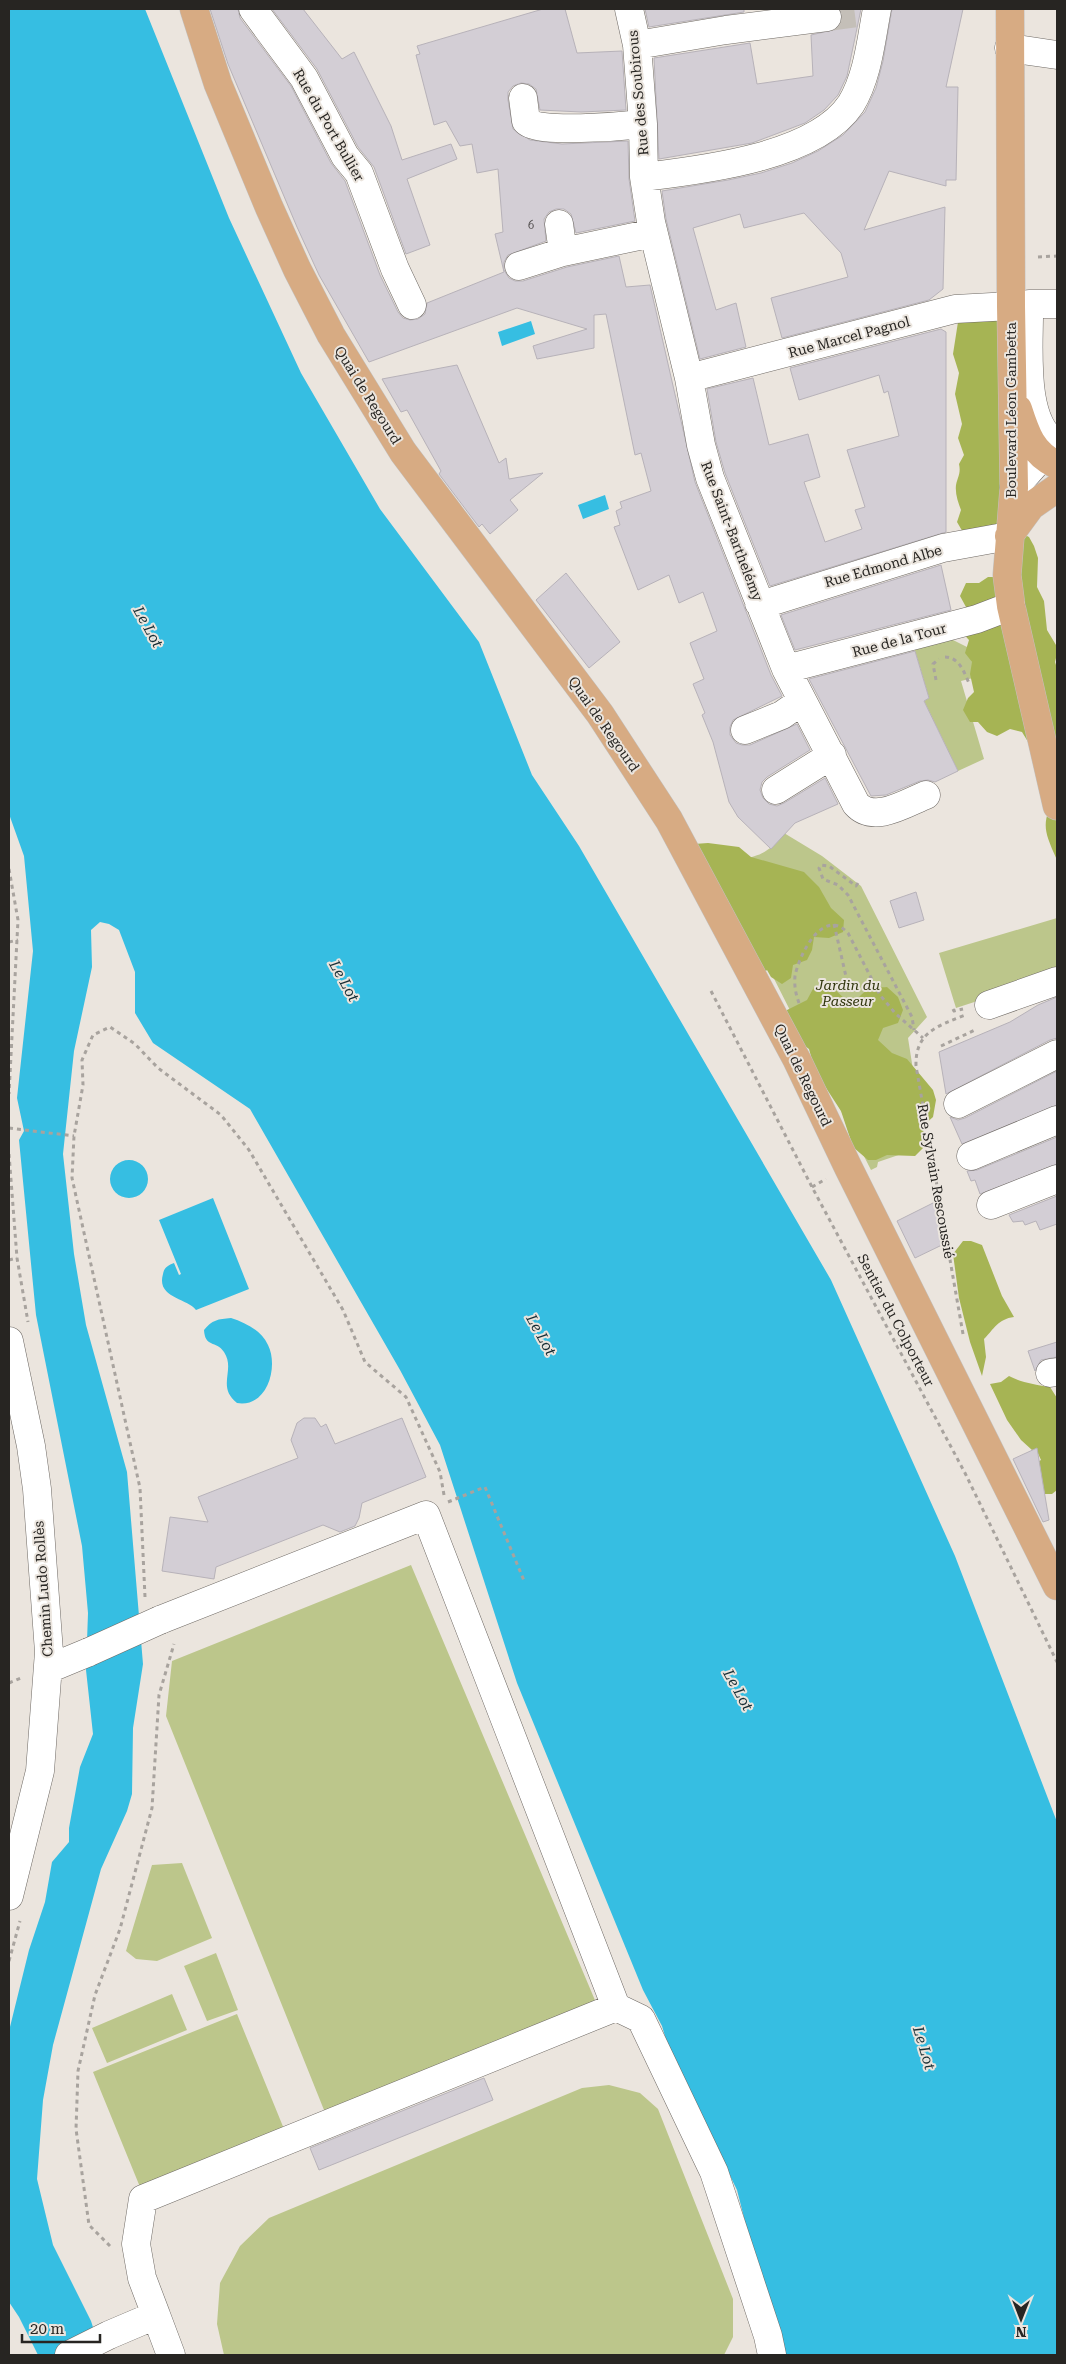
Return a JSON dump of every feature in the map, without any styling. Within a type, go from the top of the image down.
[{"type":"main road","name":"Quai de Regourd","points":[[194,9],[218,84],[261,189],[297,269],[332,335],[403,452],[600,714],[669,820],[797,1060],[848,1167],[1057,1586]]},
{"type":"main road","name":"Boulevard Léon Gambetta","points":[[1010,9],[1010,306],[1014,488],[1007,575],[1011,606],[1057,806]]},
{"type":"main road","points":[[1011,386],[1026,436],[1053,452]]},
{"type":"main road","points":[[1009,536],[1031,506],[1057,488]]},
{"type":"street","name":"Rue du Port Bullier","points":[[253,9],[304,78],[345,156],[359,173],[395,270],[412,305]]},
{"type":"street","name":"Rue des Soubirous","points":[[629,9],[636,45],[643,124],[644,177]]},
{"type":"street","points":[[644,177],[727,165],[807,139],[841,118],[859,88],[868,55],[875,10]]},
{"type":"street","points":[[636,45],[726,30],[827,17]]},
{"type":"street","points":[[1009,48],[1057,55]]},
{"type":"street","points":[[523,98],[526,120],[532,126],[580,128],[643,124]]},
{"type":"street","name":"Rue Saint-Barthelémy","points":[[644,177],[653,233],[689,378],[701,445],[710,478],[786,669],[853,798],[861,809],[871,812],[884,811],[926,795]]},
{"type":"street","points":[[559,224],[563,252]]},
{"type":"street","points":[[519,266],[563,252],[653,233]]},
{"type":"street","points":[[1014,488],[1053,452],[1039,424],[1030,399],[1029,304],[1057,304]]},
{"type":"street","name":"Rue Marcel Pagnol","points":[[689,378],[954,309],[1010,306]]},
{"type":"street","name":"Rue Edmond Albe","points":[[759,603],[767,603],[944,548],[1009,536]]},
{"type":"street","name":"Rue de la Tour","points":[[786,669],[977,619],[1011,606]]},
{"type":"street","points":[[745,730],[782,715],[802,701]]},
{"type":"street","points":[[776,790],[832,755]]},
{"type":"street","points":[[989,1005],[1057,981]]},
{"type":"street","points":[[958,1104],[1057,1054]]},
{"type":"street","points":[[972,1156],[1057,1120]]},
{"type":"street","points":[[990,1205],[1057,1179]]},
{"type":"street","name":"Chemin Ludo Rollès","points":[[9,1896],[40,1771],[59,1665],[49,1652],[37,1489],[20,1447],[18,1333]]},
{"type":"street","points":[[59,1665],[164,1620],[426,1515],[616,2007],[641,2019],[714,2172],[768,2336],[772,2355]]},
{"type":"street","points":[[171,2355],[142,2278],[136,2244],[143,2199],[616,2007]]},
{"type":"street","points":[[69,2355],[156,2314]]},
{"type":"path","points":[[1037,257],[1057,256]]},
{"type":"path","points":[[936,680],[933,664],[942,657],[948,657],[954,659],[961,666],[969,683]]},
{"type":"path","points":[[858,883],[856,886],[824,864],[819,868],[823,879],[838,885],[848,895],[912,1018],[914,1031]]},
{"type":"path","points":[[9,869],[18,920],[9,1094]]},
{"type":"path","points":[[834,924],[850,994]]},
{"type":"path","points":[[800,1004],[796,992],[795,977],[801,959],[808,945],[818,932],[826,925],[834,924],[841,926],[848,933],[886,1004],[923,1038],[934,1029],[989,1005]]},
{"type":"path","points":[[9,942],[18,940]]},
{"type":"path","name":"Sentier du Colporteur","points":[[711,991],[812,1187],[965,1473],[1057,1662]]},
{"type":"path","points":[[142,2278],[89,2225],[76,2130],[78,2071],[95,1995],[120,1928],[152,1808],[159,1695],[174,1643],[164,1620],[140,1488],[72,1178],[74,1136],[83,1085],[82,1060],[92,1035],[110,1027],[135,1044],[158,1068],[221,1115],[249,1150],[344,1310],[365,1362],[406,1397],[440,1472],[445,1504],[485,1487],[525,1583]]},
{"type":"path","name":"Rue Sylvain Rescoussié","points":[[923,1038],[916,1052],[916,1066],[960,1322],[966,1342]]},
{"type":"path","points":[[9,1128],[74,1136]]},
{"type":"path","points":[[9,1154],[17,1258],[18,1333]]},
{"type":"path","points":[[9,1260],[17,1258]]},
{"type":"path","points":[[164,1620],[174,1643]]},
{"type":"green space","points":[[1006,319],[1005,526],[964,534],[957,522],[961,510],[956,488],[959,464],[964,455],[958,438],[962,424],[955,394],[959,373],[953,354],[958,322]]},
{"type":"green space","points":[[1023,534],[1029,537],[1038,558],[1037,587],[1044,601],[1047,630],[1056,645],[1057,755],[1033,750],[1022,732],[1010,729],[997,736],[987,732],[978,722],[970,722],[963,710],[968,698],[974,692],[970,674],[972,662],[965,653],[969,640],[962,628],[966,607],[960,596],[966,583],[979,583],[988,577],[999,577]]},
{"type":"green space","points":[[947,637],[967,647],[977,677],[961,681],[984,759],[958,771],[924,701],[929,698],[913,644]]},
{"type":"green space","points":[[1057,787],[1057,860],[1048,838],[1046,824]]},
{"type":"green space","name":"Jardin du Passeur","points":[[784,833],[822,856],[861,886],[927,1017],[908,1038],[925,1146],[878,1162],[877,1167],[871,1170],[728,888],[740,860],[765,851]]},
{"type":"green space","points":[[708,843],[739,847],[751,857],[804,872],[819,887],[831,908],[844,920],[843,932],[829,938],[814,937],[812,950],[807,960],[793,965],[791,978],[782,984],[771,977],[767,970],[761,975],[694,844]]},
{"type":"green space","points":[[1057,918],[1057,975],[956,1008],[939,953]]},
{"type":"green space","points":[[831,986],[847,1001],[857,1000],[867,991],[882,987],[887,987],[898,997],[903,1010],[898,1023],[883,1028],[878,1040],[892,1053],[907,1059],[933,1090],[936,1100],[933,1117],[924,1125],[923,1138],[925,1146],[915,1156],[887,1155],[876,1160],[868,1160],[853,1147],[841,1111],[815,1071],[809,1049],[794,1038],[785,1011],[807,1000],[814,987]]},
{"type":"green space","points":[[963,1241],[971,1241],[982,1245],[1002,1296],[1014,1317],[1000,1322],[984,1339],[986,1357],[982,1376],[970,1342],[959,1298],[953,1254]]},
{"type":"green space","points":[[1009,1376],[1023,1382],[1050,1387],[1057,1398],[1057,1490],[1052,1494],[1045,1494],[1036,1463],[1041,1460],[1036,1449],[1032,1450],[1021,1440],[1007,1420],[990,1384],[1001,1382]]},
{"type":"green space","points":[[411,1565],[597,2005],[326,2115],[166,1716],[172,1661]]},
{"type":"green space","points":[[182,1863],[212,1938],[157,1961],[136,1959],[126,1951],[152,1865]]},
{"type":"green space","points":[[216,1953],[238,2010],[207,2021],[184,1966]]},
{"type":"green space","points":[[172,1994],[187,2030],[107,2063],[92,2028]]},
{"type":"green space","points":[[237,2014],[284,2129],[140,2187],[93,2072]]},
{"type":"green space","points":[[609,2085],[640,2093],[658,2109],[733,2299],[733,2337],[724,2355],[224,2355],[217,2324],[220,2283],[240,2246],[269,2218],[582,2088]]},
{"type":"water","name":"Le Lot","points":[[9,9],[145,9],[229,218],[301,373],[380,509],[479,642],[532,775],[579,846],[831,1280],[955,1556],[1057,1822],[1057,2355],[779,2355],[737,2190],[670,2053],[662,2026],[643,1990],[517,1683],[440,1445],[400,1370],[250,1109],[153,1043],[135,1013],[135,972],[119,930],[109,924],[100,922],[91,930],[92,967],[74,1051],[63,1154],[74,1254],[86,1325],[127,1472],[143,1664],[133,1728],[132,1794],[127,1811],[101,1869],[53,2045],[43,2100],[37,2179],[53,2245],[91,2321],[102,2355],[38,2355],[19,2317],[9,2302],[9,2031],[29,1950],[45,1902],[52,1862],[69,1842],[69,1828],[80,1767],[93,1734],[86,1670],[88,1613],[82,1546],[36,1315],[19,1140],[24,1131],[17,1098],[33,951],[24,856],[9,814]]},
{"type":"water","points":[[531,321],[535,334],[502,346],[498,332]]},
{"type":"water","points":[[605,495],[609,509],[583,519],[578,505]]},
{"type":"water","points":[[129,1160],[143,1165],[148,1179],[143,1193],[129,1198],[115,1193],[110,1179],[115,1165]]},
{"type":"water","points":[[213,1198],[249,1289],[196,1310],[192,1306],[173,1297],[164,1288],[162,1282],[163,1274],[167,1267],[174,1263],[179,1275],[181,1274],[159,1220]]},
{"type":"water","points":[[231,1318],[257,1331],[265,1340],[271,1354],[271,1374],[268,1384],[263,1393],[247,1403],[237,1403],[231,1397],[227,1384],[227,1359],[221,1348],[209,1342],[205,1336],[204,1330],[213,1322]]},
{"type":"building","points":[[210,9],[238,9],[240,18],[291,86],[331,163],[345,181],[380,275],[398,312],[403,318],[410,320],[418,319],[425,314],[427,303],[504,272],[495,234],[503,232],[498,169],[477,173],[472,144],[460,146],[446,121],[434,125],[416,55],[420,54],[417,46],[543,9],[565,9],[577,53],[622,51],[626,110],[581,112],[540,110],[536,89],[529,84],[521,83],[513,86],[508,92],[508,100],[513,129],[530,140],[562,144],[628,141],[629,179],[635,221],[576,233],[571,214],[564,209],[556,209],[549,212],[544,219],[546,241],[508,255],[504,262],[504,270],[509,278],[515,281],[523,281],[567,267],[619,256],[626,287],[650,285],[695,482],[771,675],[782,696],[733,720],[730,727],[730,735],[736,743],[750,745],[797,724],[810,750],[762,782],[760,790],[763,798],[769,804],[777,806],[825,778],[838,804],[795,823],[771,849],[738,817],[729,802],[713,742],[702,715],[705,713],[693,684],[704,679],[690,643],[717,631],[703,592],[679,603],[669,575],[638,590],[614,527],[620,525],[616,511],[622,508],[620,502],[651,491],[641,453],[635,455],[606,314],[594,315],[594,348],[537,359],[533,346],[587,329],[517,308],[369,362],[319,275],[297,227],[228,64]]},
{"type":"building","points":[[272,9],[303,9],[342,59],[354,52],[391,126],[402,160],[451,144],[457,159],[407,179],[430,245],[406,254],[374,167],[358,147],[317,69]]},
{"type":"building","points":[[645,9],[744,9],[744,12],[649,27]]},
{"type":"building","points":[[840,9],[861,9],[847,76],[838,95],[824,110],[805,123],[752,143],[659,159],[654,58],[750,43],[757,84],[813,76],[811,35],[837,29],[842,23]]},
{"type":"building","points":[[892,9],[963,9],[946,87],[958,87],[956,180],[946,180],[946,186],[889,171],[864,230],[945,207],[943,289],[929,300],[782,338],[771,298],[848,277],[841,253],[804,213],[744,228],[740,214],[693,228],[716,310],[736,303],[746,347],[700,359],[666,219],[662,191],[761,173],[792,163],[818,151],[843,135],[865,112],[876,88],[883,61]]},
{"type":"building","points":[[941,329],[946,332],[946,532],[770,586],[725,473],[716,442],[707,389],[753,378],[769,445],[808,434],[820,477],[804,482],[825,542],[862,529],[855,510],[865,507],[847,450],[899,436],[888,391],[884,393],[879,375],[799,400],[790,368]]},
{"type":"building","points":[[457,365],[499,463],[506,458],[509,479],[543,473],[510,500],[518,510],[490,534],[482,524],[479,527],[439,474],[441,471],[407,410],[401,412],[382,379]]},
{"type":"building","points":[[941,565],[951,610],[795,650],[781,615]]},
{"type":"building","points":[[566,573],[620,642],[589,668],[536,600]]},
{"type":"building","points":[[915,651],[929,698],[924,701],[958,771],[935,782],[928,780],[920,781],[886,795],[871,796],[809,679]]},
{"type":"building","points":[[916,892],[924,920],[899,928],[890,901]]},
{"type":"building","points":[[1057,997],[1057,1038],[946,1094],[939,1052],[1010,1022],[1038,1005]]},
{"type":"building","points":[[1057,1071],[1057,1105],[962,1144],[950,1117],[958,1120],[965,1118]]},
{"type":"building","points":[[1057,1137],[1057,1164],[980,1194],[975,1180],[971,1181],[967,1171],[977,1170]]},
{"type":"building","points":[[1057,1196],[1057,1224],[1040,1230],[1036,1221],[1025,1225],[1023,1221],[1013,1222],[1009,1215]]},
{"type":"building","points":[[935,1202],[944,1244],[915,1258],[897,1221]]},
{"type":"building","points":[[1057,1342],[1057,1357],[1041,1360],[1035,1371],[1028,1351]]},
{"type":"building","points":[[304,1418],[315,1418],[321,1427],[326,1424],[335,1444],[402,1418],[426,1477],[362,1503],[355,1526],[340,1532],[323,1525],[216,1567],[214,1579],[162,1571],[170,1517],[208,1522],[198,1497],[298,1458],[291,1440],[297,1423]]},
{"type":"building","points":[[1037,1448],[1049,1520],[1043,1522],[1013,1459]]},
{"type":"building","points":[[484,2078],[493,2100],[319,2170],[310,2148]]},
{"type":"tunnel","points":[[827,17],[872,11]]}]
